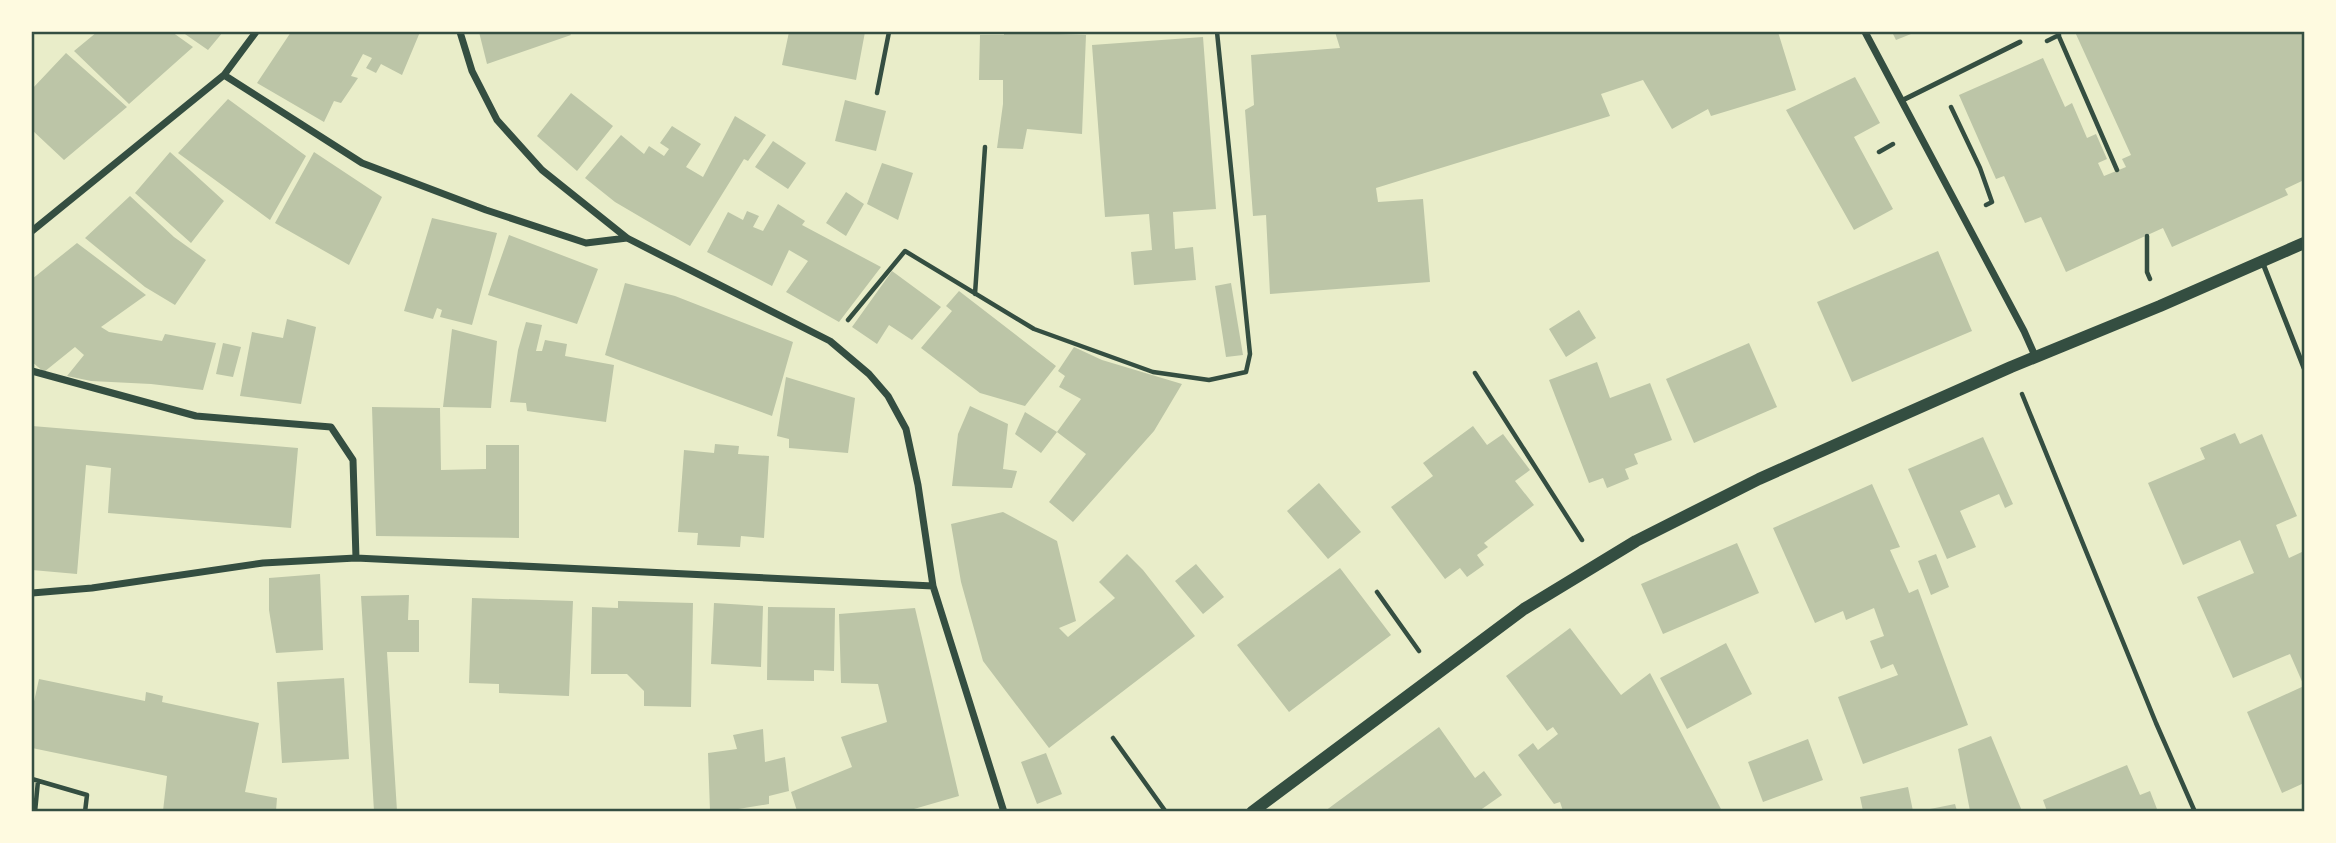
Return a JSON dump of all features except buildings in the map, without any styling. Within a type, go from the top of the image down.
[{"type":"street","points":[[32,231],[224,75],[256,32]]},
{"type":"street","points":[[460,32],[472,71],[497,120],[542,170],[627,238],[830,341],[869,374],[888,396],[906,429],[918,485],[933,586],[1004,811]]},
{"type":"street","points":[[1865,32],[2036,358]]},
{"type":"street","points":[[224,75],[362,163],[486,210],[586,243],[627,238]]},
{"type":"street","points":[[1252,811],[1524,609],[1636,541],[1759,479],[2011,367],[2305,243]]},
{"type":"street","points":[[32,372],[196,416],[331,427],[353,460],[356,558]]},
{"type":"street","points":[[32,593],[92,588],[263,563],[356,558],[933,586]]},
{"type":"lane","points":[[1903,100],[2020,42]]},
{"type":"lane","points":[[2262,261],[2305,368]]},
{"type":"path","points":[[877,93],[888,32]]},
{"type":"path","points":[[830,341],[905,251],[1034,329],[1153,372],[1209,380],[1246,372],[1250,354],[1217,32]]},
{"type":"path","points":[[2036,47],[2058,34],[2117,170]]},
{"type":"path","points":[[1950,106],[1980,168],[1992,202],[1963,215]]},
{"type":"path","points":[[975,294],[985,147]]},
{"type":"path","points":[[2147,236],[2147,272],[2160,306]]},
{"type":"path","points":[[2011,367],[2156,723],[2195,811]]},
{"type":"path","points":[[1475,373],[1597,565]]},
{"type":"path","points":[[1377,592],[1436,674]]},
{"type":"path","points":[[1113,738],[1166,811]]},
{"type":"path","points":[[32,779],[87,794],[85,811]]},
{"type":"path","points":[[35,811],[38,781]]}]
